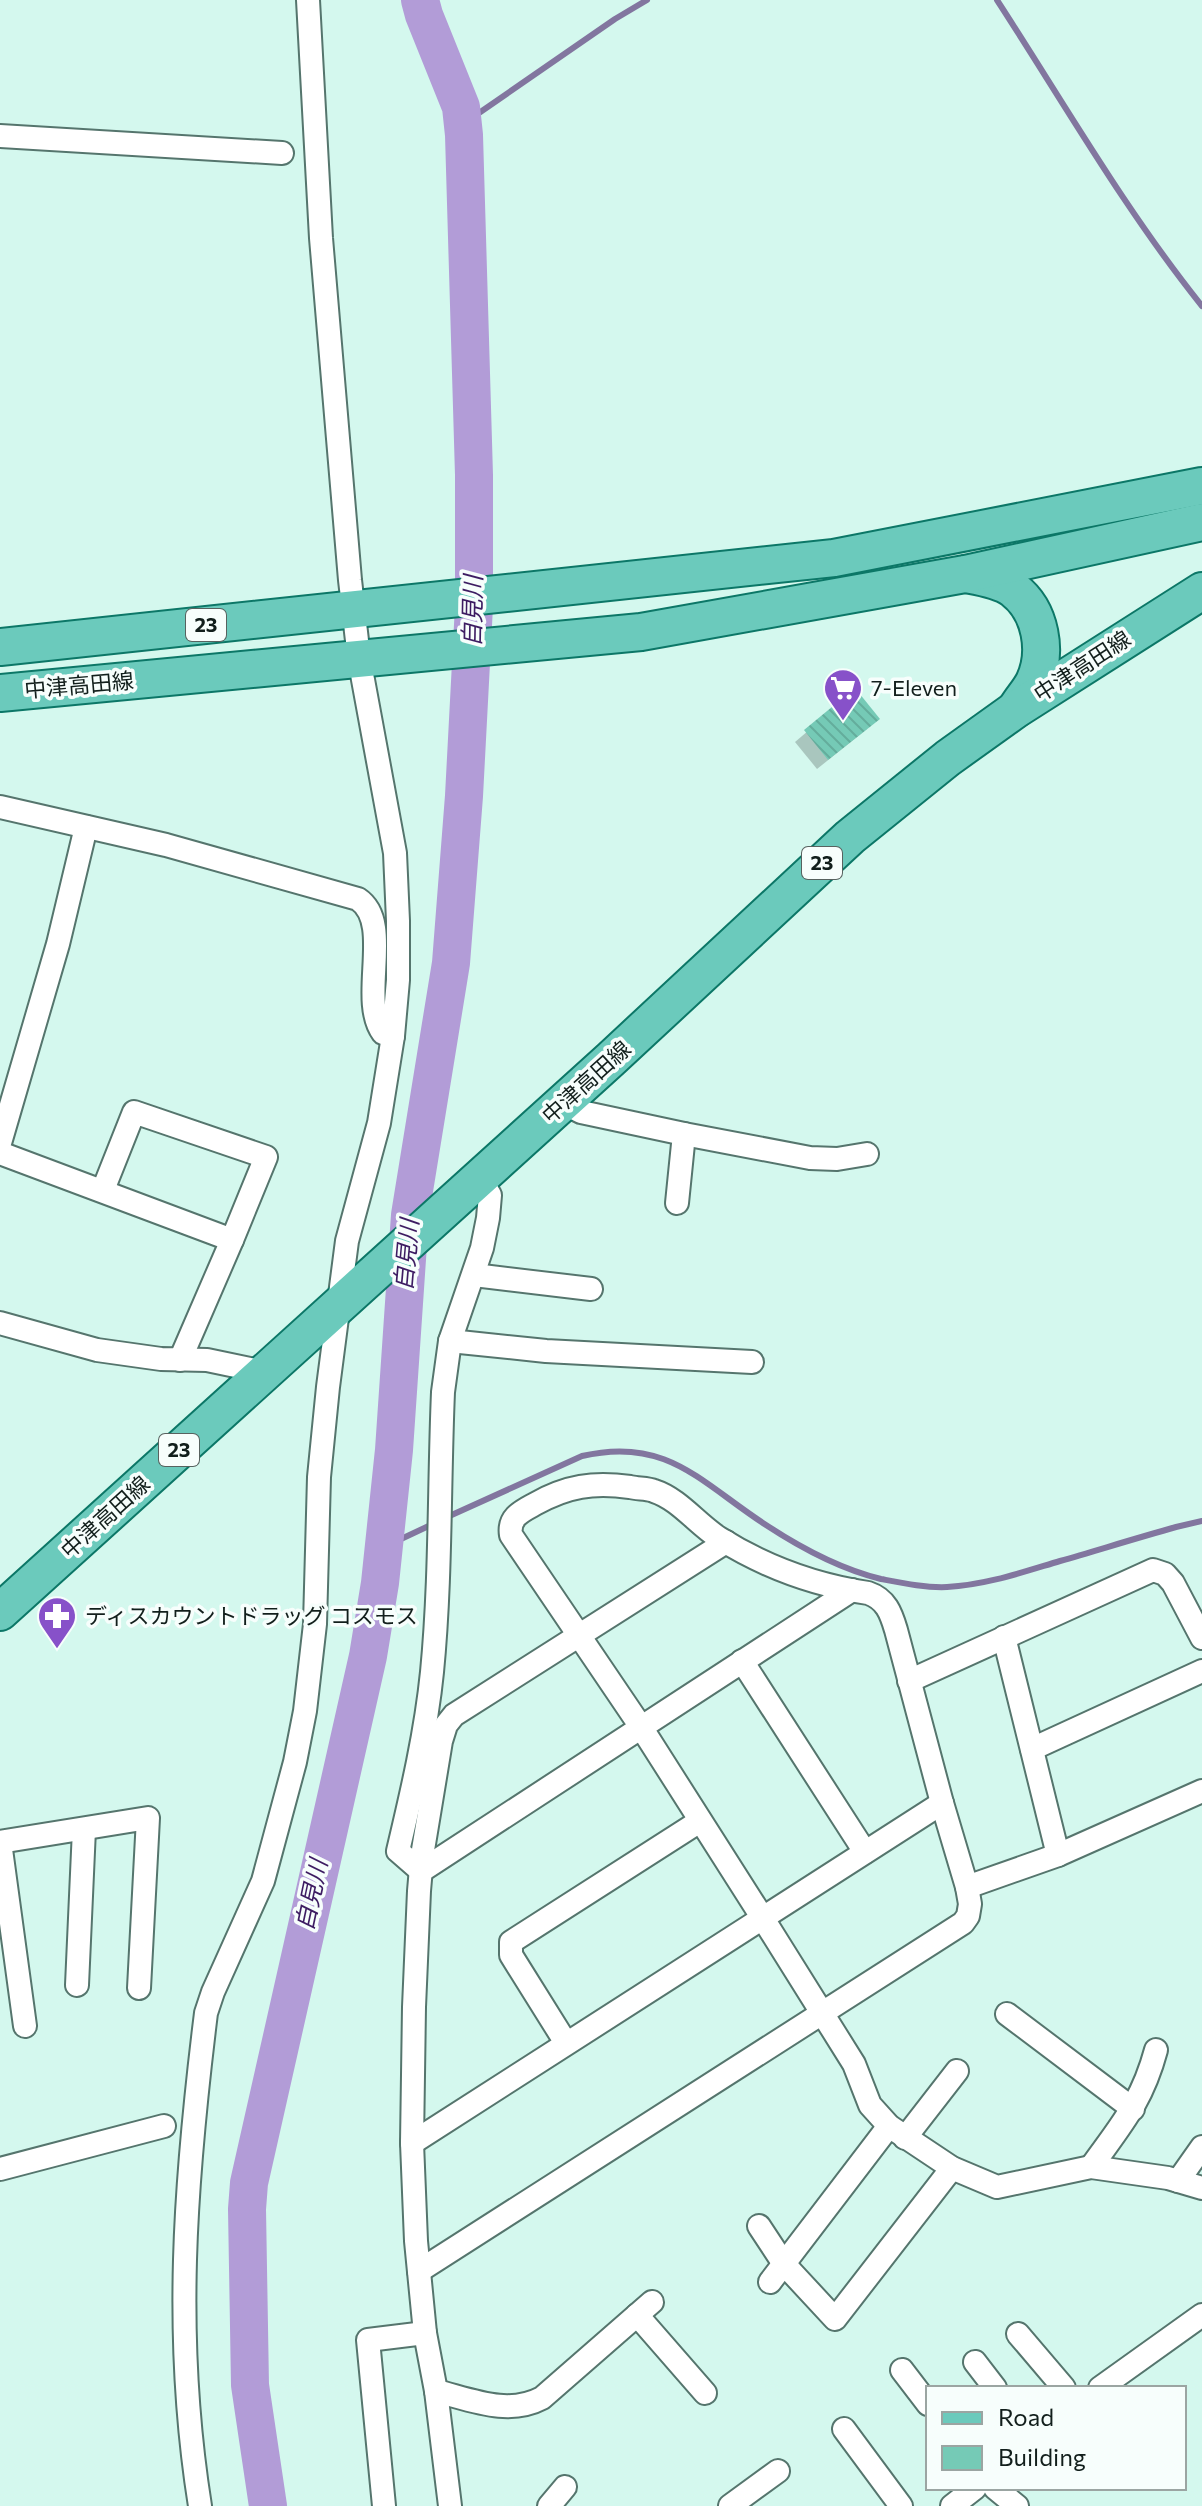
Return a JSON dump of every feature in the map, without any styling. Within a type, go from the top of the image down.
[{"type":"main road","name":"中津高田線","points":[[0,647],[834,558],[1202,486]]},
{"type":"main road","points":[[1048,517],[1120,514],[1202,500]]},
{"type":"main road","name":"中津高田線","points":[[0,693],[641,632],[965,574],[1202,522]]},
{"type":"main road","points":[[965,574],[1014,589],[1034,612],[1042,643],[1034,681],[1015,710]]},
{"type":"main road","name":"中津高田線","points":[[0,1612],[563,1103],[850,837],[948,758],[1015,710],[1202,591]]},
{"type":"street","points":[[200,2506],[185,2386],[183,2311],[189,2166],[206,2013],[263,1881],[295,1762],[305,1711],[315,1624],[321,1446],[349,1297],[347,1241],[379,1123],[393,1036],[398,980],[395,853],[359,658],[350,580],[321,238],[308,0]]},
{"type":"street","points":[[0,136],[282,153]]},
{"type":"street","points":[[0,807],[166,845],[333,890],[365,904],[373,926],[374,1015],[383,1033],[393,1036]]},
{"type":"street","points":[[0,1143],[58,944],[86,827]]},
{"type":"street","points":[[563,1103],[581,1112],[810,1158],[837,1159],[867,1154]]},
{"type":"street","points":[[103,1190],[134,1112],[266,1157],[180,1360]]},
{"type":"street","points":[[677,1203],[684,1134]]},
{"type":"street","points":[[0,1153],[232,1240]]},
{"type":"street","points":[[421,1871],[398,1851],[411,1798],[431,1676],[436,1616],[443,1392],[450,1341],[482,1248],[490,1195],[479,1179]]},
{"type":"street","points":[[474,1275],[591,1289]]},
{"type":"street","points":[[0,1323],[126,1356],[207,1360],[264,1372]]},
{"type":"street","points":[[450,1341],[546,1351],[752,1362]]},
{"type":"street","points":[[419,2271],[823,2013],[963,1923],[968,1916],[970,1904],[967,1887],[891,1614],[877,1596],[770,1566],[726,1542],[669,1498],[652,1490],[614,1485],[573,1487],[520,1513],[511,1523],[511,1535],[641,1727],[823,2013],[854,2064],[870,2105],[897,2132],[952,2168],[997,2187],[1091,2167],[1178,2181],[1202,2188]]},
{"type":"street","points":[[450,2506],[436,2391],[425,2333],[412,2143],[415,1956],[421,1871],[441,1741],[446,1725],[454,1715],[726,1542]]},
{"type":"street","points":[[909,1681],[1153,1570],[1165,1574],[1173,1583],[1202,1638]]},
{"type":"street","points":[[421,1871],[852,1590]]},
{"type":"street","points":[[1004,1637],[1058,1855]]},
{"type":"street","points":[[742,1661],[865,1852]]},
{"type":"street","points":[[1032,1749],[1202,1671]]},
{"type":"street","points":[[967,1887],[1058,1855],[1202,1791]]},
{"type":"street","points":[[412,2143],[942,1803]]},
{"type":"street","points":[[25,2026],[0,1842],[148,1818],[139,1988]]},
{"type":"street","points":[[566,2043],[511,1955],[511,1942],[700,1821]]},
{"type":"street","points":[[77,1985],[84,1829]]},
{"type":"street","points":[[1007,2014],[1133,2109]]},
{"type":"street","points":[[1091,2167],[1133,2109],[1143,2090],[1156,2050]]},
{"type":"street","points":[[770,2282],[897,2132],[957,2071]]},
{"type":"street","points":[[0,2169],[164,2126]]},
{"type":"street","points":[[1178,2181],[1202,2147]]},
{"type":"street","points":[[759,2226],[784,2264],[835,2319],[952,2168]]},
{"type":"street","points":[[436,2391],[497,2407],[530,2405],[645,2308],[705,2393]]},
{"type":"street","points":[[1103,2386],[1202,2315]]},
{"type":"street","points":[[384,2506],[368,2340],[425,2333]]},
{"type":"street","points":[[1018,2334],[1062,2386]]},
{"type":"street","points":[[975,2362],[993,2386]]},
{"type":"street","points":[[902,2370],[926,2401]]},
{"type":"street","points":[[844,2429],[901,2506]]},
{"type":"street","points":[[730,2506],[778,2471]]},
{"type":"street","points":[[549,2506],[565,2487]]},
{"type":"street","points":[[952,2506],[972,2490]]},
{"type":"street","points":[[997,2490],[1017,2506]]},
{"type":"building","points":[[855,688],[880,719],[828,760],[804,730]]},
{"type":"waterway","name":"自見川","points":[[268,2506],[250,2385],[249,2183],[368,1656],[380,1583],[394,1450],[410,1215],[451,963],[464,796],[474,606],[474,475],[464,135],[461,107],[420,0]]},
{"type":"waterway","points":[[463,124],[647,0]]},
{"type":"waterway","points":[[997,0],[1121,194],[1202,306]]},
{"type":"waterway","points":[[445,1518],[582,1456],[637,1452],[682,1467],[779,1534],[836,1564],[881,1579],[947,1587],[1018,1574],[1202,1521]]},
{"type":"waterway","points":[[384,1547],[435,1523]]},
{"type":"place","name":"7-Eleven","points":[[843,722]]},
{"type":"place","name":"ディスカウントドラッグ コスモス","points":[[57,1650]]}]
